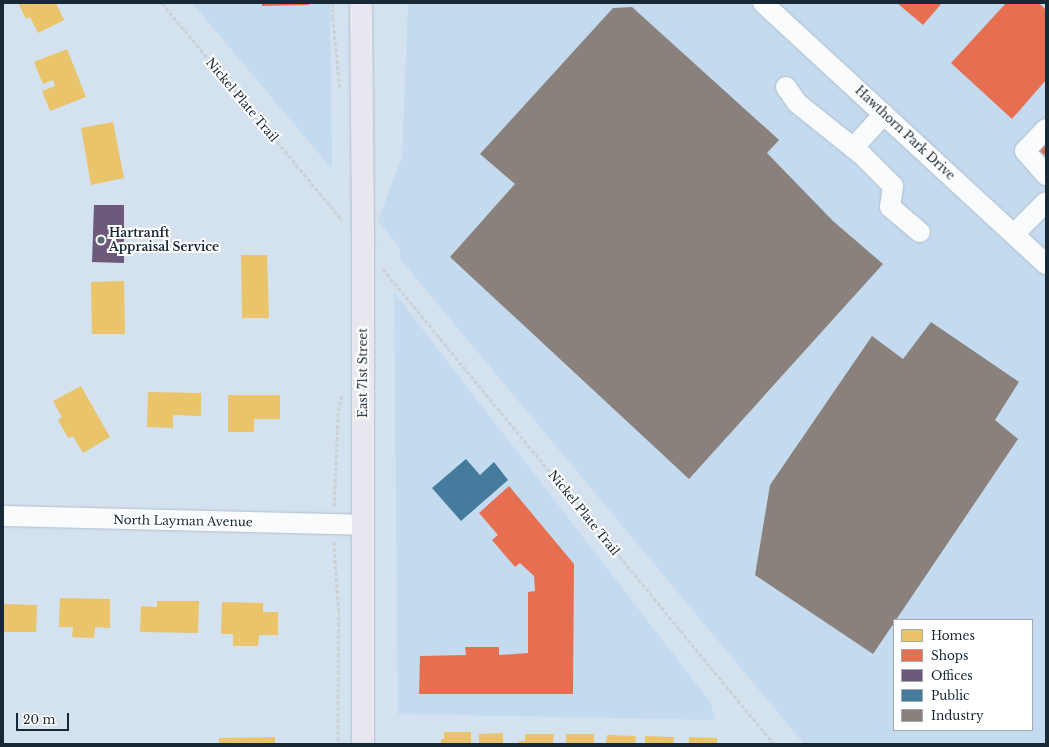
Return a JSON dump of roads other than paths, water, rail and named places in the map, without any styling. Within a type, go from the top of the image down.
[{"type":"main road","name":"East 71st Street","points":[[361,3],[364,525],[363,744]]},
{"type":"street","name":"Hawthorn Park Drive","points":[[767,4],[1046,264]]},
{"type":"street","points":[[786,87],[797,103],[853,148],[893,186],[890,207],[920,232]]},
{"type":"street","points":[[853,148],[884,114]]},
{"type":"street","points":[[1046,129],[1025,152],[1046,175]]},
{"type":"street","points":[[1014,234],[1046,202]]},
{"type":"street","name":"North Layman Avenue","points":[[3,516],[364,525]]},
{"type":"place","name":"Hartranft Appraisal Service","points":[[101,240]]}]
